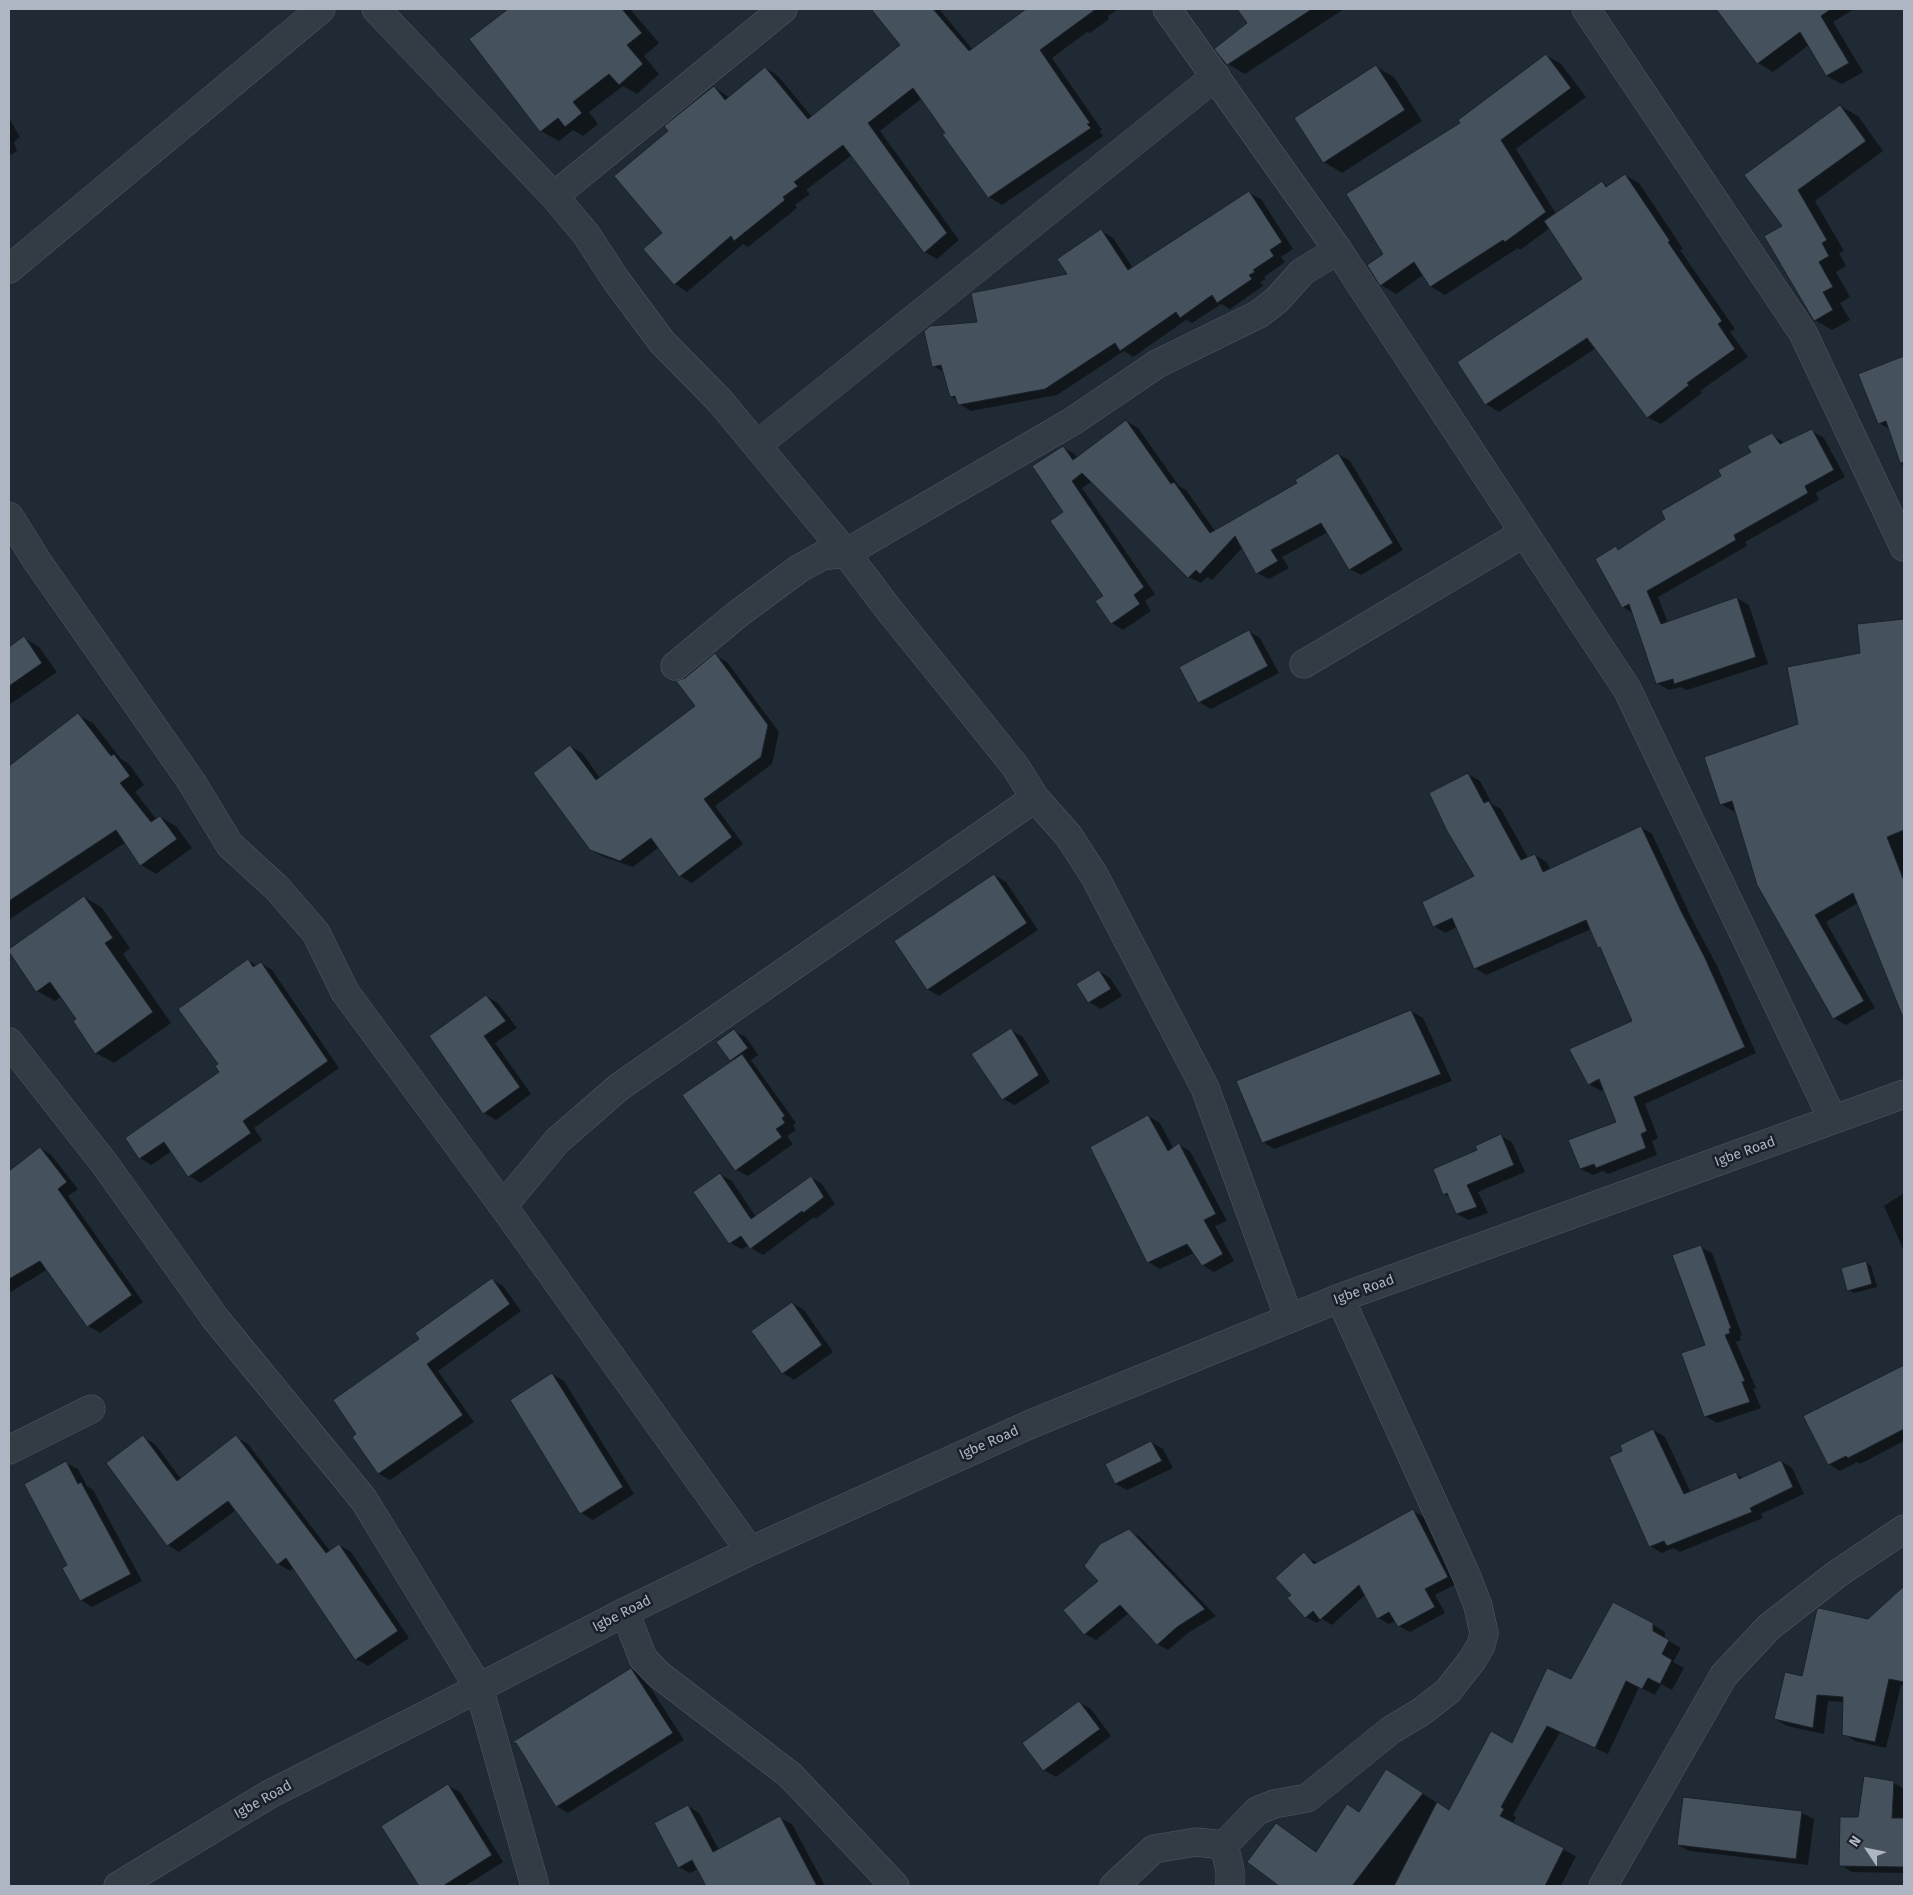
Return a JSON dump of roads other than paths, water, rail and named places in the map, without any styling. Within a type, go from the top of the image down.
[{"type":"street","points":[[9,270],[321,9]]},
{"type":"street","points":[[376,9],[554,196],[586,234],[616,280],[662,342],[720,401],[846,553],[886,606],[1015,766],[1035,798],[1068,835],[1094,875],[1205,1088],[1289,1318]]},
{"type":"street","points":[[554,196],[783,9]]},
{"type":"street","points":[[1168,9],[1338,250],[1627,689],[1833,1120]]},
{"type":"street","points":[[1586,9],[1803,332],[1904,547]]},
{"type":"street","points":[[757,446],[1216,76]]},
{"type":"street","points":[[676,666],[739,612],[800,568],[822,556],[846,553],[1073,420],[1157,364],[1259,314],[1277,300],[1302,272],[1338,250]]},
{"type":"street","points":[[9,516],[38,561],[191,781],[230,845],[277,888],[316,933],[345,992],[503,1206],[750,1551]]},
{"type":"street","points":[[1304,664],[1524,533]]},
{"type":"street","points":[[503,1206],[557,1141],[619,1087],[1035,798]]},
{"type":"street","points":[[9,1042],[104,1163],[215,1318],[364,1500],[479,1688],[535,1886]]},
{"type":"street","name":"Igbe Road","points":[[118,1886],[270,1794],[625,1612],[750,1551],[1031,1424],[1340,1298],[1904,1094]]},
{"type":"street","points":[[1224,1845],[1257,1811],[1274,1804],[1308,1798],[1391,1730],[1421,1712],[1448,1691],[1473,1659],[1481,1646],[1484,1633],[1478,1606],[1467,1578],[1340,1298]]},
{"type":"street","points":[[9,1450],[91,1409]]},
{"type":"street","points":[[1603,1886],[1724,1675],[1769,1628],[1837,1574],[1904,1529]]},
{"type":"street","points":[[625,1612],[644,1658],[658,1674],[790,1775],[895,1886]]},
{"type":"street","points":[[1114,1886],[1154,1849],[1196,1842],[1224,1845]]},
{"type":"street","points":[[1224,1845],[1230,1870],[1230,1886]]}]
